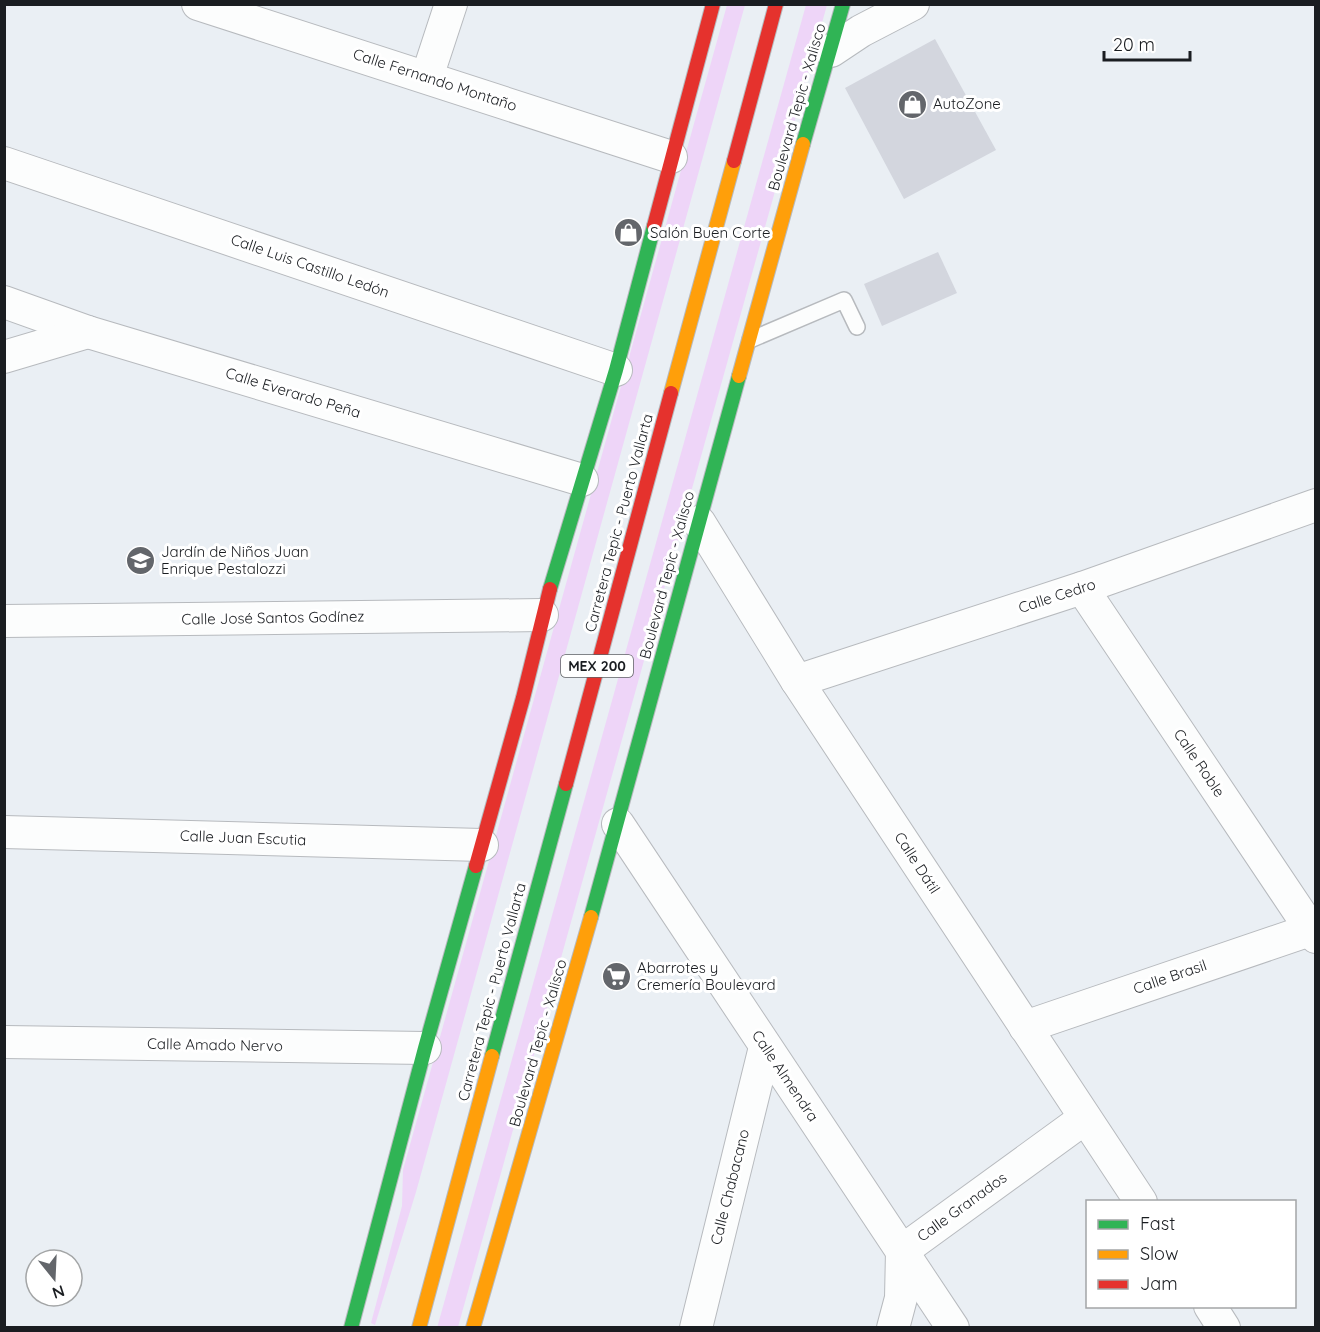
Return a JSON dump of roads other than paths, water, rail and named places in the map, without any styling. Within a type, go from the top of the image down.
[{"type":"main road","points":[[351,1328],[425,1048],[523,698],[542,615],[616,370],[713,4]]},
{"type":"main road","name":"Carretera Tepic - Puerto Vallarta","points":[[419,1328],[776,4]]},
{"type":"main road","name":"Boulevard Tepic - Xalisco","points":[[474,1328],[618,824],[770,260],[843,4]]},
{"type":"street","name":"Calle Fernando Montaño","points":[[198,4],[672,157]]},
{"type":"street","points":[[427,77],[451,4]]},
{"type":"street","points":[[831,51],[861,31],[913,4]]},
{"type":"street","name":"Calle Luis Castillo Ledón","points":[[4,163],[616,370]]},
{"type":"street","name":"Calle Everardo Peña","points":[[4,302],[88,332],[582,480]]},
{"type":"street","points":[[4,357],[88,332]]},
{"type":"street","name":"Calle Cedro","points":[[796,681],[1082,588],[1316,505]]},
{"type":"street","name":"Calle Dátil","points":[[699,522],[796,681],[1140,1200]]},
{"type":"street","name":"Calle Roble","points":[[1082,588],[1314,931]]},
{"type":"street","name":"Calle José Santos Godínez","points":[[4,621],[542,615]]},
{"type":"street","name":"Calle Almendra","points":[[618,824],[953,1328]]},
{"type":"street","name":"Calle Juan Escutia","points":[[4,832],[482,845]]},
{"type":"street","name":"Calle Brasil","points":[[1025,1027],[1314,931]]},
{"type":"street","name":"Calle Amado Nervo","points":[[4,1042],[425,1048]]},
{"type":"street","name":"Calle Chabacano","points":[[696,1328],[765,1047]]},
{"type":"street","name":"Calle Granados","points":[[893,1328],[901,1298],[902,1251],[1085,1118]]},
{"type":"street","points":[[1211,1308],[1224,1328]]},
{"type":"lane","points":[[750,340],[844,300],[856,327]]},
{"type":"place","name":"AutoZone","points":[[912,104]]},
{"type":"place","name":"Salón Buen Corte","points":[[629,233]]},
{"type":"place","name":"Jardín de Niños Juan Enrique Pestalozzi","points":[[140,561]]},
{"type":"place","name":"Abarrotes y Cremería Boulevard","points":[[616,977]]}]
